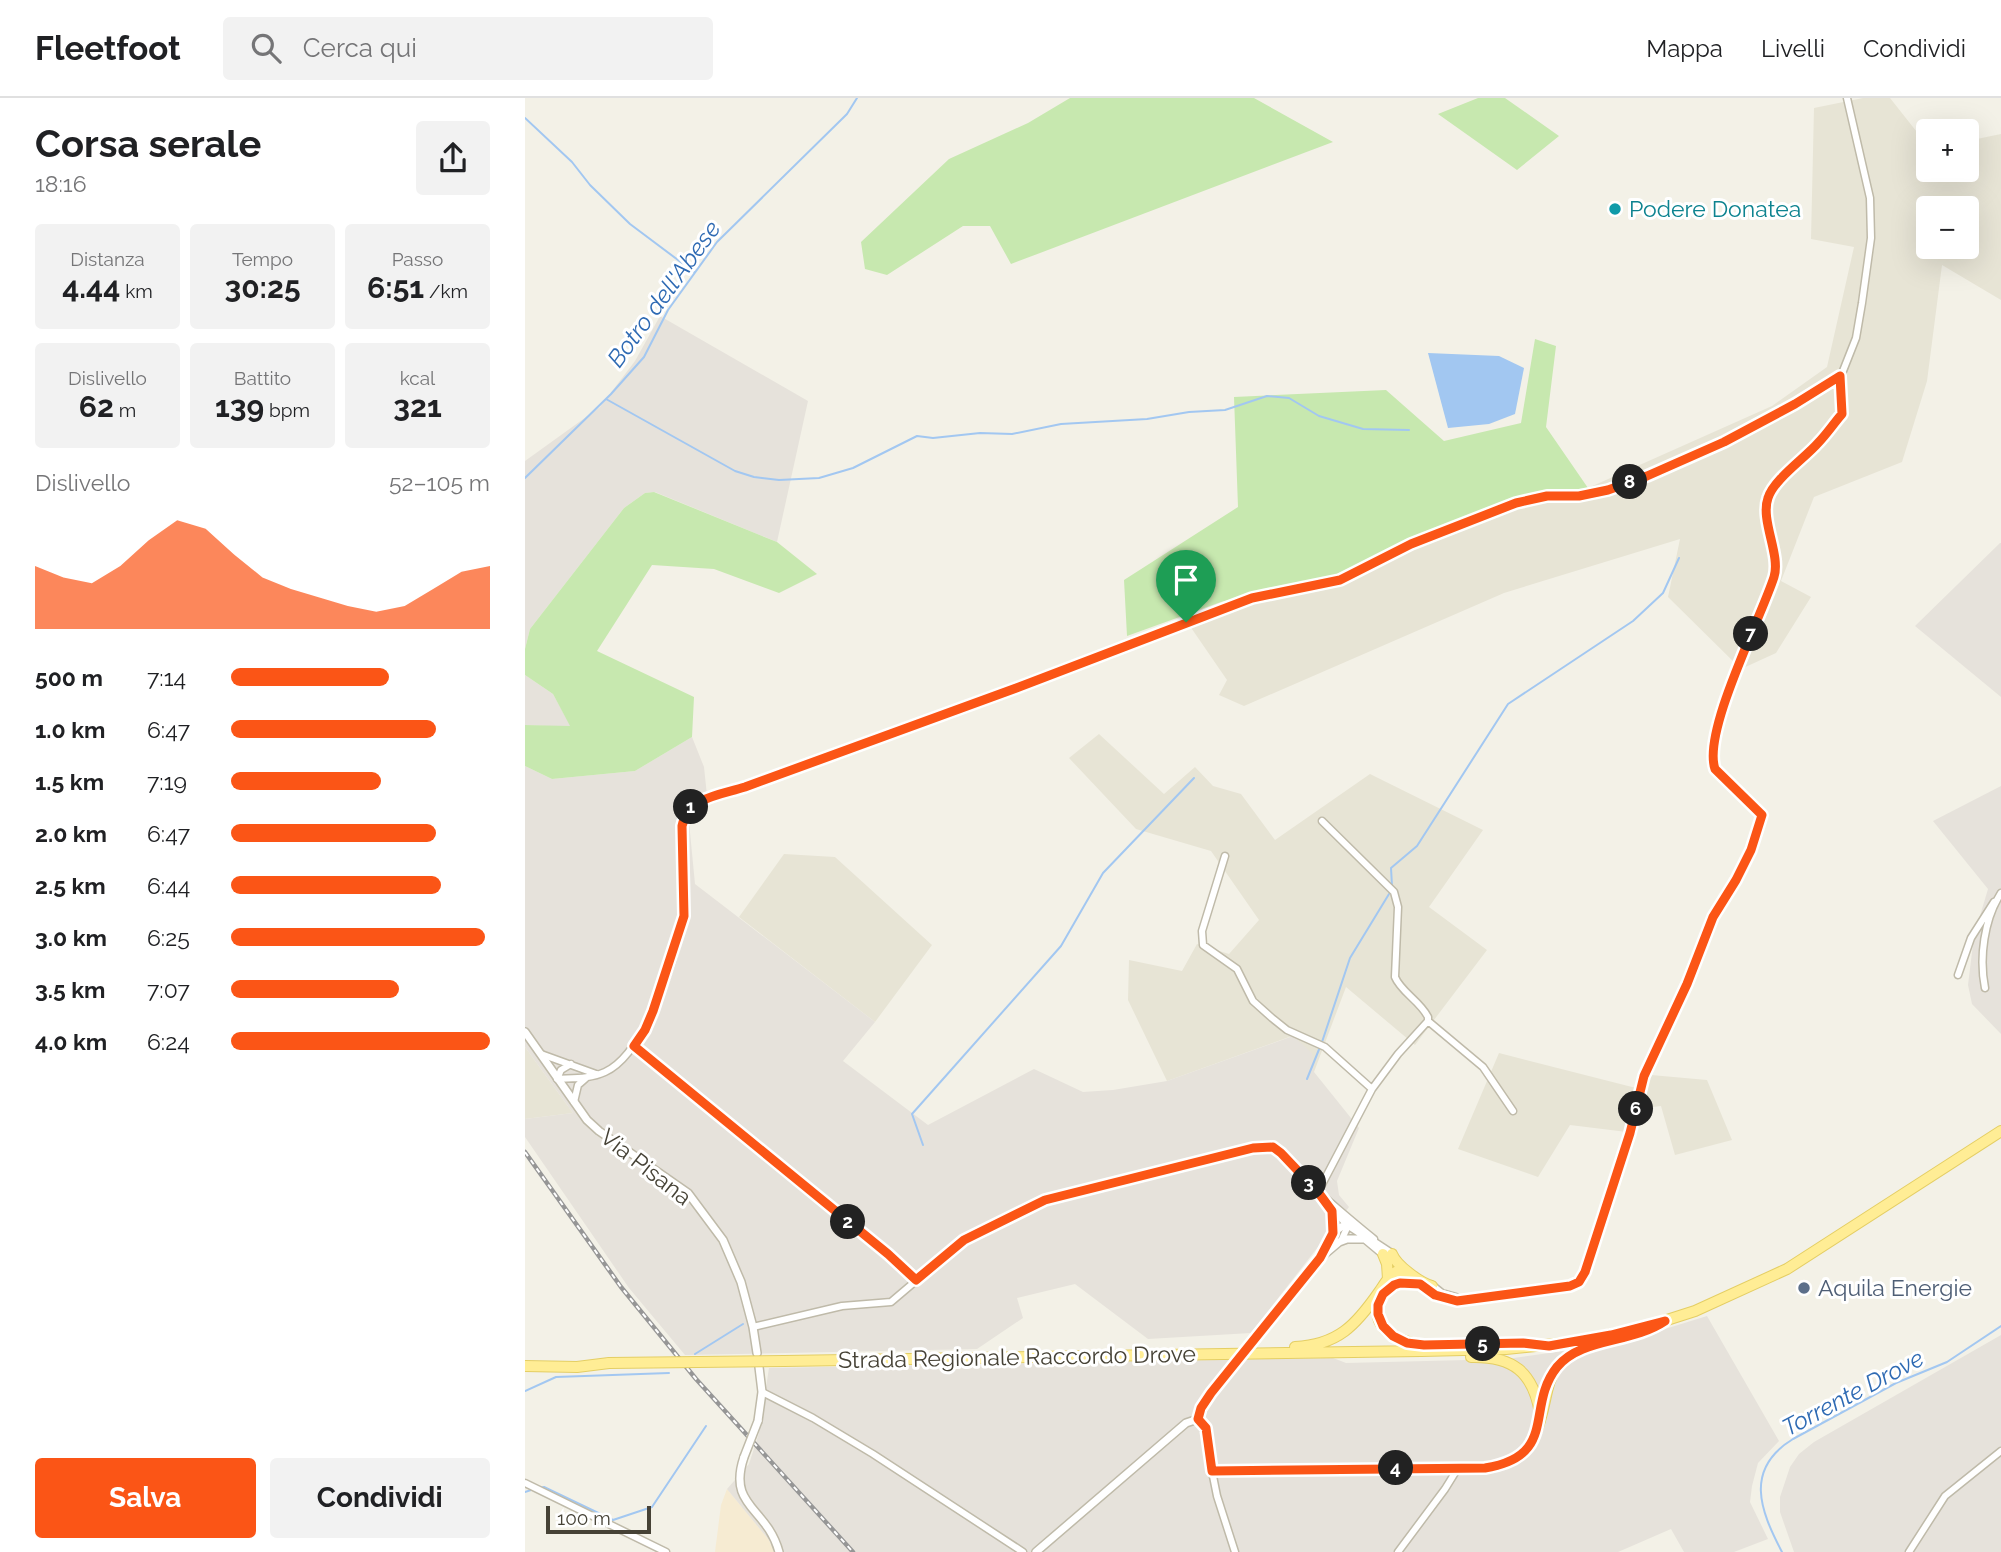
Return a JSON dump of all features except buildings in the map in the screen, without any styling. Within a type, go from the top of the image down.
[{"type":"main road","name":"Strada Regionale Raccordo Drove","points":[[525,1360],[609,1363],[1205,1355],[1484,1350],[1549,1346],[1611,1335],[1665,1321],[1721,1300],[1787,1269],[2001,1131]]},
{"type":"main road","points":[[1387,1252],[1402,1269],[1432,1286]]},
{"type":"main road","points":[[1387,1252],[1391,1282]]},
{"type":"main road","points":[[1402,1269],[1394,1272],[1380,1299],[1378,1314],[1385,1329],[1404,1342],[1424,1345],[1523,1343],[1549,1346]]},
{"type":"main road","points":[[1205,1355],[1230,1349],[1296,1347],[1325,1343],[1353,1325],[1391,1282],[1420,1284]]},
{"type":"main road","points":[[1534,1437],[1551,1377],[1569,1356],[1583,1348],[1648,1332],[1665,1321]]},
{"type":"main road","points":[[1338,1353],[1367,1359],[1485,1357],[1502,1360],[1513,1365],[1528,1378],[1537,1396],[1540,1413]]},
{"type":"main road","points":[[525,1366],[591,1367],[609,1363]]},
{"type":"street","points":[[1402,1269],[1433,1294],[1457,1301],[1570,1286],[1579,1282],[1585,1272],[1630,1133],[1644,1076],[1687,984],[1713,917],[1751,850],[1762,815],[1715,769],[1715,734],[1744,651],[1776,573],[1767,498],[1842,414],[1840,376],[1856,338],[1870,247],[1871,214],[1847,98]]},
{"type":"street","points":[[571,1065],[561,1070],[557,1079],[588,1077],[618,1064],[645,1030],[684,916],[682,826],[684,815],[690,807],[703,800],[993,697],[1252,598],[1340,580],[1411,544],[1516,503],[1547,496],[1579,496],[1608,490],[1647,476],[1724,442],[1840,376]]},
{"type":"street","points":[[1322,821],[1394,892],[1398,907],[1397,983],[1426,1013],[1428,1021],[1483,1067],[1513,1111]]},
{"type":"street","points":[[1225,856],[1202,931],[1203,945],[1237,969],[1253,1001],[1272,1018],[1287,1030],[1325,1047],[1372,1089]]},
{"type":"street","points":[[1958,975],[1971,938],[2000,894]]},
{"type":"street","points":[[1985,988],[1982,967],[1986,932],[2000,894]]},
{"type":"street","points":[[1318,1192],[1372,1089],[1398,1054],[1428,1021]]},
{"type":"street","name":"Via Pisana","points":[[525,1032],[574,1104],[599,1131],[688,1193],[723,1240],[741,1282],[754,1327],[757,1353]]},
{"type":"street","points":[[634,1046],[916,1280]]},
{"type":"street","points":[[539,1053],[598,1074]]},
{"type":"street","points":[[574,1104],[578,1085],[588,1077]]},
{"type":"street","points":[[754,1327],[842,1306],[891,1301],[964,1240],[1045,1200],[1253,1148],[1273,1147],[1281,1153],[1318,1192],[1387,1252]]},
{"type":"street","points":[[1318,1192],[1347,1225],[1387,1252]]},
{"type":"street","points":[[1332,1211],[1332,1236]]},
{"type":"street","points":[[1320,1258],[1341,1241],[1347,1225],[1341,1211]]},
{"type":"street","points":[[1198,1419],[1203,1403],[1320,1258],[1340,1227],[1353,1226],[1432,1286],[1447,1295],[1465,1299]]},
{"type":"street","points":[[1341,1241],[1365,1239]]},
{"type":"street","points":[[759,1367],[762,1392],[758,1421],[738,1474],[738,1484],[745,1500],[768,1525],[779,1552]]},
{"type":"street","points":[[762,1392],[813,1418],[873,1454],[1023,1552]]},
{"type":"street","points":[[1198,1419],[1206,1428],[1217,1496],[1234,1552]]},
{"type":"street","points":[[1036,1552],[1186,1423],[1198,1419]]},
{"type":"street","points":[[1212,1471],[1485,1468],[1508,1462],[1524,1451],[1534,1437]]},
{"type":"street","points":[[1909,1552],[1945,1496],[2001,1451]]},
{"type":"street","points":[[1398,1552],[1458,1468]]},
{"type":"street","points":[[525,1483],[666,1552]]},
{"type":"shaded area","points":[[1863,98],[1890,98],[1916,131],[1916,182],[1979,182],[1979,139],[2001,134],[2001,300],[1942,265],[1927,381],[1902,462],[1814,497],[1781,581],[1811,597],[1776,653],[1741,669],[1668,597],[1680,539],[1504,593],[1244,706],[1219,695],[1227,680],[1183,616],[1221,602],[1334,575],[1439,530],[1540,493],[1588,488],[1772,406],[1827,367],[1854,247],[1811,239],[1814,108]]},
{"type":"shaded area","points":[[660,316],[808,401],[777,542],[655,492],[645,493],[624,508],[530,629],[525,649],[525,461],[600,407],[635,361]]},
{"type":"shaded area","points":[[2001,543],[2001,697],[1915,626]]},
{"type":"shaded area","points":[[525,675],[553,694],[571,727],[525,725]]},
{"type":"shaded area","points":[[1099,734],[1164,794],[1195,767],[1213,786],[1241,794],[1275,840],[1370,774],[1483,830],[1429,907],[1487,950],[1415,1045],[1346,987],[1314,1072],[1292,1036],[1167,1081],[1128,1000],[1129,960],[1182,971],[1197,944],[1229,954],[1259,920],[1211,851],[1136,829],[1069,758]]},
{"type":"shaded area","points":[[692,737],[704,767],[708,805],[689,822],[695,884],[875,1022],[843,1061],[928,1125],[1034,1069],[1083,1092],[1167,1081],[1293,1036],[1312,1053],[1314,1072],[1359,1128],[1337,1181],[1339,1195],[1349,1207],[1251,1333],[1148,1339],[1075,1284],[1017,1298],[1023,1318],[977,1349],[685,1355],[629,1288],[525,1137],[525,1119],[573,1113],[525,1047],[525,766],[552,779],[635,771]]},
{"type":"shaded area","points":[[2001,786],[2001,1034],[1972,1004],[1968,985],[1974,936],[1988,889],[1933,821]]},
{"type":"shaded area","points":[[784,854],[835,857],[932,945],[875,1022],[739,917]]},
{"type":"shaded area","points":[[525,1047],[573,1113],[525,1119]]},
{"type":"shaded area","points":[[1499,1053],[1636,1088],[1640,1074],[1707,1080],[1732,1140],[1675,1155],[1661,1106],[1645,1108],[1635,1133],[1570,1125],[1538,1177],[1458,1149]]},
{"type":"shaded area","points":[[1707,1316],[1779,1441],[1758,1463],[1750,1502],[1768,1539],[1734,1552],[1684,1552],[1671,1529],[1618,1552],[774,1552],[769,1540],[727,1489],[749,1464],[759,1433],[769,1368],[1333,1358],[1346,1363],[1507,1359],[1599,1346],[1636,1338]]},
{"type":"shaded area","points":[[2001,1335],[2001,1552],[1794,1552],[1780,1512],[1780,1497],[1790,1467],[1799,1454],[1814,1442]]},
{"type":"shaded area","points":[[727,1489],[769,1540],[774,1552],[715,1552],[721,1505]]},
{"type":"green space","points":[[1070,98],[1254,98],[1333,142],[1011,264],[990,226],[963,226],[887,275],[865,269],[861,242],[949,159],[1028,123]]},
{"type":"green space","points":[[1478,98],[1505,98],[1559,136],[1517,170],[1438,114]]},
{"type":"green space","points":[[1535,339],[1556,346],[1546,427],[1588,488],[1540,493],[1500,506],[1334,575],[1221,602],[1127,636],[1124,580],[1238,507],[1234,397],[1386,390],[1444,441],[1521,423]]},
{"type":"green space","points":[[654,492],[777,542],[817,574],[779,593],[714,569],[652,565],[597,651],[694,697],[692,737],[635,771],[552,779],[525,766],[525,725],[570,726],[553,694],[525,675],[525,649],[530,629],[624,508],[645,493]]},
{"type":"water","points":[[1428,353],[1499,356],[1524,368],[1515,414],[1489,424],[1448,428]]},
{"type":"waterway","name":"Botro dell'Abese","points":[[525,478],[611,394],[644,357],[668,310],[717,242],[847,114],[857,98]]},
{"type":"waterway","points":[[525,118],[572,162],[590,185],[630,224],[694,272]]},
{"type":"waterway","points":[[606,399],[735,471],[779,480],[819,478],[853,468],[917,436],[933,438],[980,433],[1012,434],[1061,424],[1147,419],[1189,412],[1225,410],[1267,396],[1289,398],[1319,416],[1363,429],[1409,430]]},
{"type":"waterway","points":[[1392,886],[1391,868],[1417,846],[1508,704],[1633,621],[1663,593],[1679,558]]},
{"type":"waterway","points":[[923,1145],[912,1114],[1061,946],[1103,873],[1194,778]]},
{"type":"waterway","points":[[1322,1042],[1350,958],[1389,894]]},
{"type":"waterway","points":[[1307,1079],[1320,1047]]},
{"type":"waterway","points":[[695,1354],[743,1324]]},
{"type":"waterway","name":"Torrente Drove","points":[[1782,1552],[1768,1521],[1761,1491],[1762,1477],[1768,1463],[1778,1451],[1793,1439],[1896,1383],[1947,1362],[2001,1326]]},
{"type":"waterway","points":[[525,1391],[556,1377],[669,1373]]},
{"type":"waterway","points":[[540,1488],[544,1487],[613,1520],[652,1507],[706,1426]]},
{"type":"waterway","points":[[525,1492],[534,1489]]},
{"type":"railway","points":[[525,1152],[621,1287],[696,1379],[853,1552]]},
{"type":"place","name":"Podere Donatea","points":[[1615,209]]},
{"type":"place","name":"Aquila Energie","points":[[1804,1288]]},
{"type":"route","points":[[1840,376],[1842,414],[1767,498],[1776,573],[1744,651],[1715,734],[1715,769],[1762,815],[1751,850],[1713,917],[1687,984],[1644,1076],[1630,1133],[1585,1272],[1579,1282],[1570,1286],[1457,1301],[1435,1295],[1420,1284],[1400,1283],[1388,1289],[1379,1302],[1379,1316],[1385,1329],[1396,1338],[1416,1345],[1537,1343],[1549,1346],[1611,1335],[1665,1321],[1645,1333],[1583,1348],[1562,1362],[1547,1385],[1538,1427],[1529,1446],[1504,1463],[1485,1468],[1212,1471],[1206,1428],[1198,1419],[1201,1408],[1218,1383],[1320,1258],[1333,1233],[1332,1211],[1318,1192],[1273,1147],[1253,1148],[1045,1200],[964,1240],[916,1280],[888,1254],[634,1046],[653,1011],[684,916],[682,826],[684,815],[690,807],[703,800],[1019,687],[1186,622],[1252,598],[1340,580],[1411,544],[1516,503],[1547,496],[1579,496],[1608,490],[1647,476],[1724,442],[1840,376]]}]
